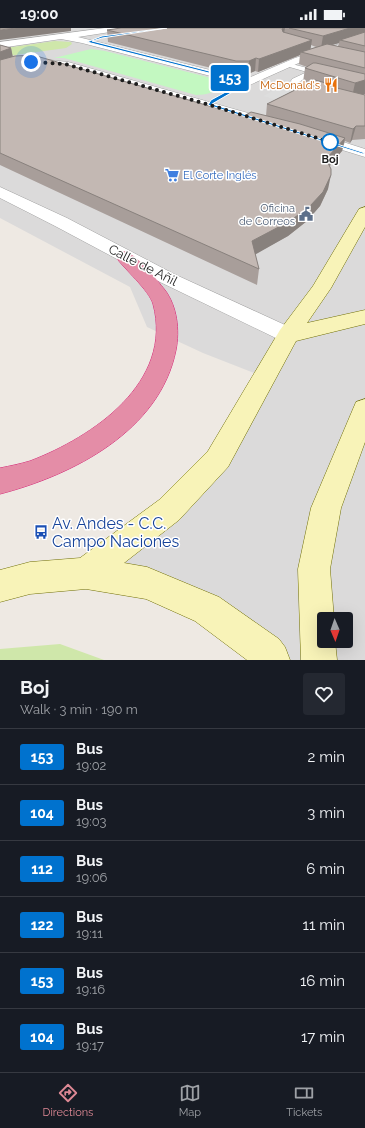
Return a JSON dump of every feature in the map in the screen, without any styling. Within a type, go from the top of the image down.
[{"type":"highway","points":[[0,480],[15,478],[58,461],[95,440],[126,417],[150,389],[163,362],[168,328],[162,301],[124,256]]},
{"type":"main road","points":[[86,573],[169,510],[218,459],[288,335],[321,288],[365,212]]},
{"type":"main road","points":[[288,335],[365,317]]},
{"type":"main road","points":[[318,660],[314,570],[326,508],[365,409]]},
{"type":"main road","points":[[0,586],[30,578],[86,573],[147,583],[207,609],[266,652],[272,660]]},
{"type":"street","points":[[0,45],[88,34],[102,37],[126,31]]},
{"type":"street","points":[[72,49],[88,34]]},
{"type":"street","points":[[88,34],[247,82]]},
{"type":"street","points":[[217,99],[247,82],[288,65],[329,54],[365,38]]},
{"type":"street","points":[[0,59],[53,53]]},
{"type":"street","points":[[0,68],[31,62],[65,64],[217,99],[279,128]]},
{"type":"street","points":[[303,135],[365,153]]},
{"type":"street","name":"Calle de Añil","points":[[0,192],[167,278],[288,335]]},
{"type":"lane","points":[[307,48],[329,54]]},
{"type":"lane","points":[[31,62],[55,65],[106,79]]},
{"type":"lane","points":[[288,65],[330,76],[309,74],[295,81],[296,84],[327,92],[330,95]]},
{"type":"lane","points":[[79,75],[279,128]]},
{"type":"shaded area","points":[[0,28],[365,28],[365,660],[272,660],[208,601],[86,573],[169,510],[264,377],[203,353],[147,327],[130,287],[0,218]]},
{"type":"shaded area","points":[[281,87],[335,102],[327,114],[263,96]]},
{"type":"green space","points":[[55,41],[71,42],[72,44],[66,48],[8,56],[5,48]]},
{"type":"green space","points":[[91,49],[105,51],[219,80],[225,84],[211,92],[196,95],[64,58],[54,58]]},
{"type":"green space","points":[[60,644],[104,660],[0,660],[0,649]]},
{"type":"building","points":[[0,28],[16,28],[0,30]]},
{"type":"building","points":[[121,28],[283,28],[283,32],[312,40],[259,59],[256,58],[249,61],[236,61],[107,30]]},
{"type":"building","points":[[289,28],[350,28],[323,36]]},
{"type":"building","points":[[365,32],[365,46],[340,40]]},
{"type":"building","points":[[327,44],[365,52],[365,68],[301,52]]},
{"type":"building","points":[[0,45],[11,48],[0,52]]},
{"type":"building","name":"El Corte Inglés","points":[[33,55],[244,116],[251,112],[300,124],[345,138],[326,159],[331,169],[331,175],[323,192],[310,206],[290,221],[252,241],[259,269],[0,153],[0,60],[15,56]]},
{"type":"building","points":[[313,63],[365,74],[365,80],[355,83],[305,68]]},
{"type":"building","points":[[315,80],[326,83],[329,86],[365,95],[365,126],[356,126],[353,129],[267,104]]},
{"type":"bus line","name":"153","points":[[166,28],[102,37],[88,42],[247,82],[213,101],[210,105],[365,153]]},
{"type":"place","name":"McDonald's","points":[[331,85]]},
{"type":"place","name":"Boj","points":[[330,142]]},
{"type":"place","name":"El Corte Inglés","points":[[172,175]]},
{"type":"place","name":"Oficina de Correos","points":[[306,214]]},
{"type":"place","name":"Av. Andes - C.C. Campo Naciones","points":[[41,532]]},
{"type":"route","points":[[31,62],[43,61],[65,64],[210,105],[330,142]]}]
